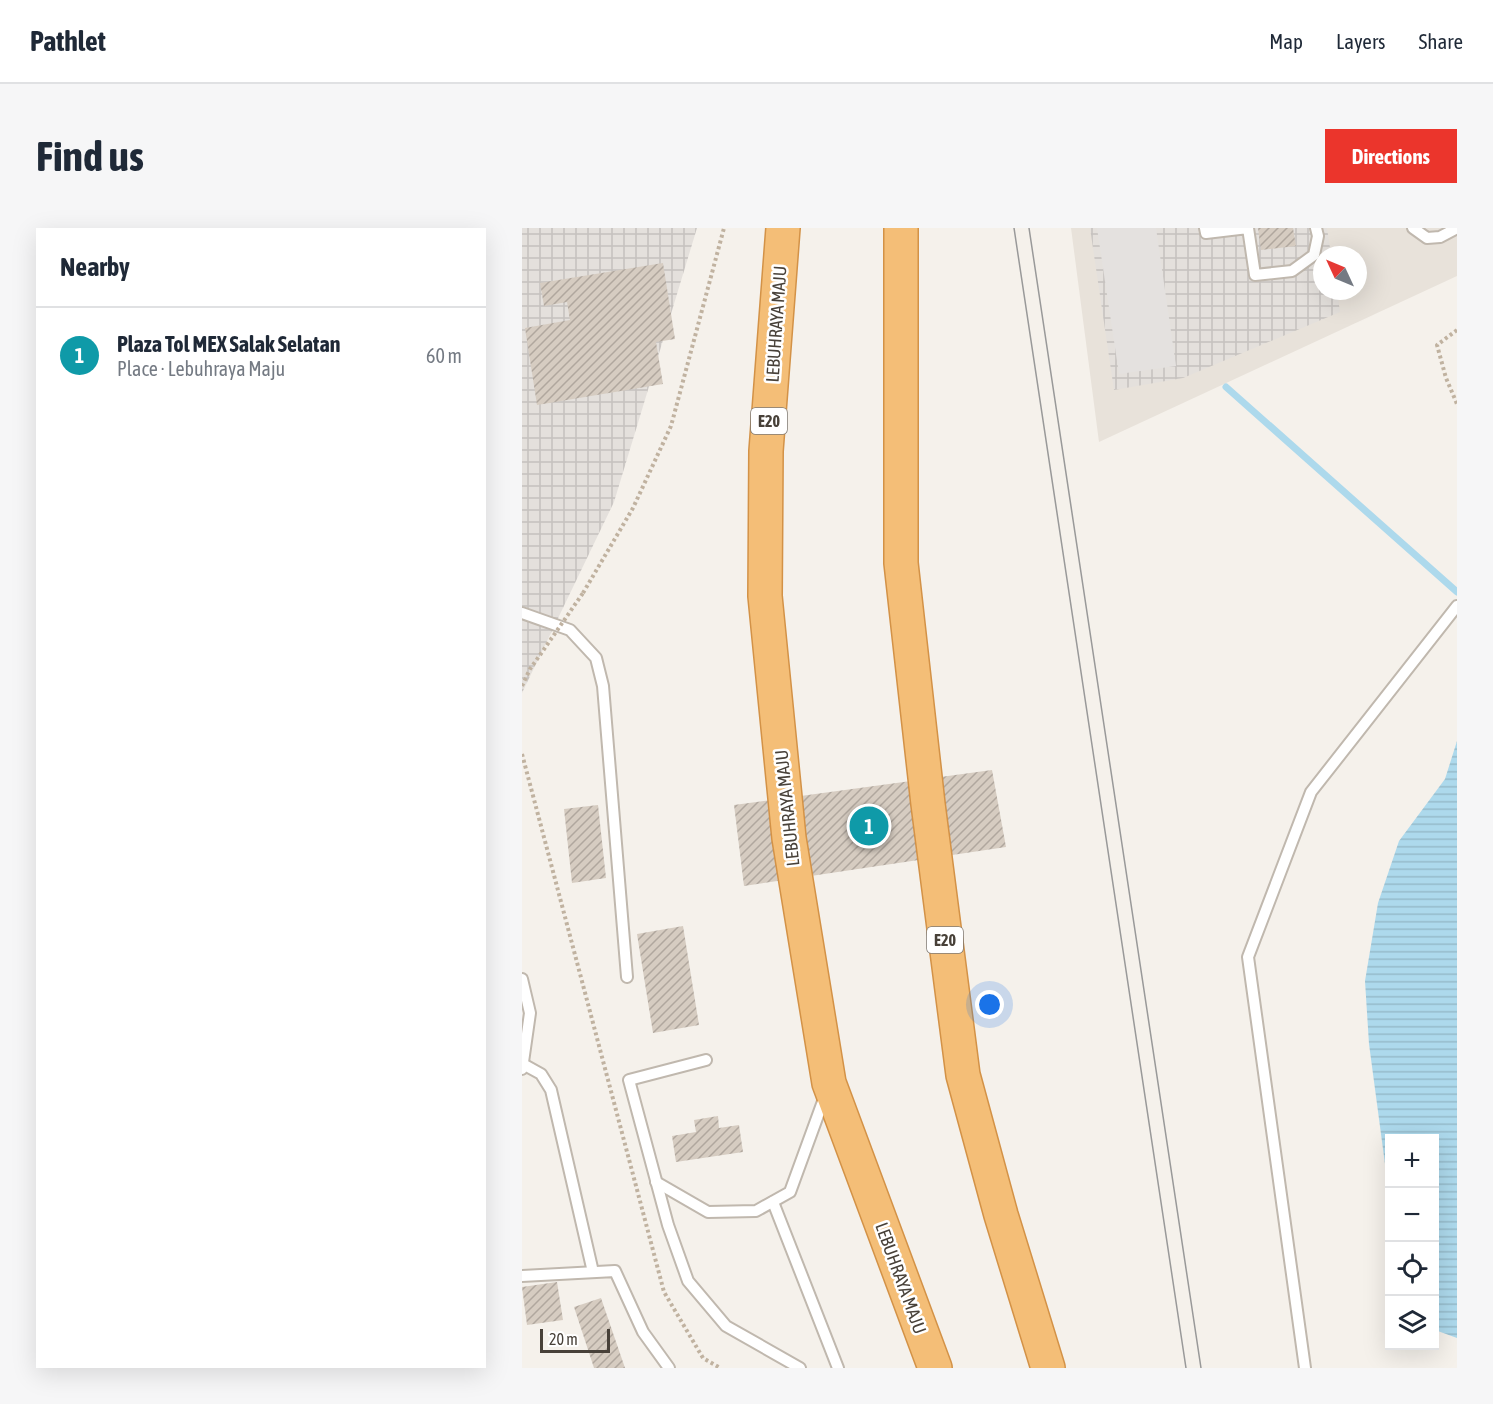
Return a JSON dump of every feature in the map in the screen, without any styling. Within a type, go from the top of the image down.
[{"type":"highway","name":"LEBUHRAYA MAJU","points":[[783,228],[766,451],[765,596],[789,838],[829,1083],[935,1368]]},
{"type":"highway","name":"E20","points":[[902,228],[901,563],[929,815],[963,1075],[1001,1215],[1048,1368]]},
{"type":"lane","points":[[1205,228],[1206,233],[1248,228],[1255,275],[1292,271],[1314,255],[1318,236],[1316,228]]},
{"type":"lane","points":[[1413,228],[1427,238],[1440,237],[1456,228]]},
{"type":"lane","points":[[1305,1368],[1248,957],[1311,792],[1457,606]]},
{"type":"lane","points":[[522,613],[570,630],[596,658],[603,686],[627,977]]},
{"type":"lane","points":[[522,980],[530,1013],[523,1068],[541,1074],[550,1090],[593,1272]]},
{"type":"lane","points":[[706,1060],[630,1080],[668,1225],[688,1281],[726,1326],[800,1368]]},
{"type":"lane","points":[[656,1182],[708,1212],[756,1211],[790,1192],[829,1083]]},
{"type":"lane","points":[[772,1202],[838,1368]]},
{"type":"lane","points":[[522,1275],[615,1271],[643,1332],[669,1368]]},
{"type":"path","points":[[522,686],[530,669],[583,593],[633,508],[671,426],[724,228]]},
{"type":"path","points":[[1457,330],[1437,345],[1446,378],[1457,404]]},
{"type":"path","points":[[522,754],[664,1292],[703,1358],[720,1368]]},
{"type":"shaded area","points":[[522,228],[697,228],[614,502],[522,693]]},
{"type":"shaded area","points":[[1071,228],[1457,228],[1457,276],[1099,442]]},
{"type":"shaded area","points":[[1090,228],[1327,228],[1330,246],[1313,246],[1313,300],[1338,300],[1340,312],[1183,378],[1114,390]]},
{"type":"shaded area","points":[[1097,228],[1156,228],[1176,366],[1119,374]]},
{"type":"water","points":[[1457,741],[1457,1338],[1439,1331],[1439,1134],[1385,1134],[1385,1164],[1369,1044],[1365,981],[1378,903],[1399,841],[1445,779]]},
{"type":"building","points":[[1258,228],[1293,228],[1296,246],[1261,250]]},
{"type":"building","points":[[663,263],[675,339],[656,342],[663,384],[537,405],[525,328],[570,320],[567,302],[544,306],[540,283]]},
{"type":"building","points":[[992,770],[1006,847],[744,886],[734,805]]},
{"type":"building","points":[[598,805],[606,878],[572,883],[564,809]]},
{"type":"building","points":[[683,926],[699,1025],[653,1033],[637,934]]},
{"type":"building","points":[[718,1116],[719,1128],[739,1125],[743,1152],[676,1162],[672,1136],[696,1132],[694,1120]]},
{"type":"building","points":[[557,1282],[563,1320],[527,1325],[522,1287]]},
{"type":"building","points":[[601,1298],[625,1368],[594,1368],[574,1307]]},
{"type":"waterway","points":[[1226,387],[1457,592]]},
{"type":"tram line","points":[[1014,228],[1186,1368]]},
{"type":"tram line","points":[[1029,228],[1201,1368]]},
{"type":"place","name":"Plaza Tol MEX Salak Selatan","points":[[869,826]]}]
